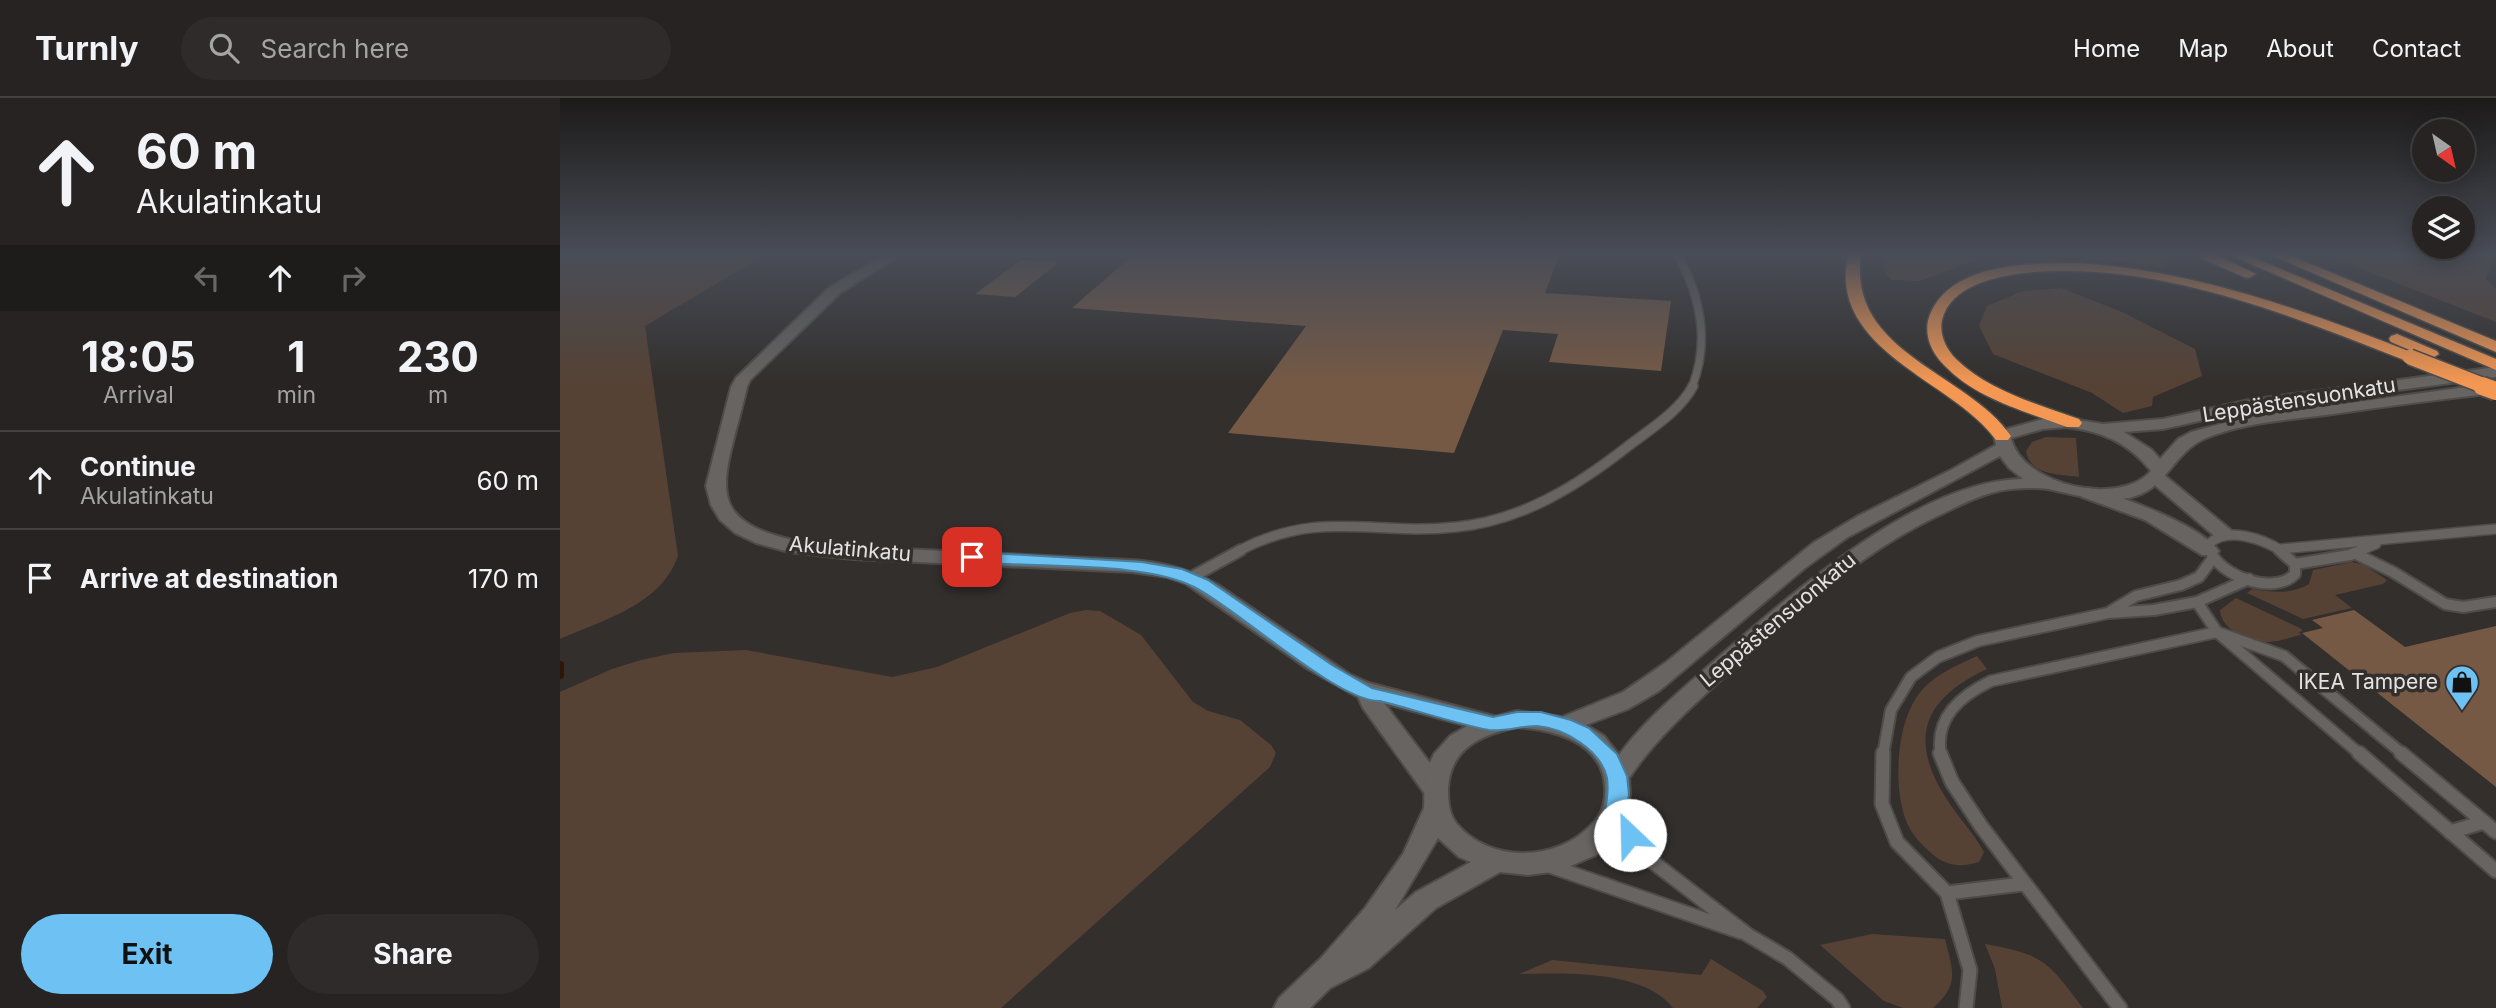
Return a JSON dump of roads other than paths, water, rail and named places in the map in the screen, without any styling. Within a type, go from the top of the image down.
[{"type":"highway","points":[[1858,297],[1872,325],[1908,364],[1985,415],[2002,442]]},
{"type":"highway","points":[[1947,297],[1938,309],[1934,329],[1936,341],[1952,364],[2001,394],[2073,423]]},
{"type":"highway","points":[[2247,297],[2496,389]]},
{"type":"highway","points":[[2304,297],[2496,382]]},
{"type":"highway","points":[[2338,297],[2496,365]]},
{"type":"highway","points":[[2387,297],[2496,342]]},
{"type":"main road","name":"Akulatinkatu","points":[[827,297],[744,378],[739,387],[715,486],[718,502],[732,522],[759,537],[831,551],[1142,567],[1190,578],[1369,695],[1378,713],[1435,798]]},
{"type":"main road","name":"Leppästensuonkatu","points":[[1564,725],[1621,703],[1650,686],[1780,577],[1855,524],[1903,499],[1961,475],[2002,442],[2031,425],[2073,423],[2102,428],[2164,424],[2249,405],[2496,372]]},
{"type":"main road","name":"Leppästensuonkatu","points":[[2158,474],[2174,452],[2193,437],[2236,423],[2496,389]]},
{"type":"main road","name":"Leppästensuonkatu","points":[[2102,428],[2141,446],[2151,456],[2158,474],[2225,535]]},
{"type":"main road","points":[[2002,442],[2013,464],[2028,475],[2047,484],[2114,500],[2163,520],[2211,554]]},
{"type":"main road","points":[[2087,492],[2133,492],[2149,485],[2158,474]]},
{"type":"main road","name":"Leppästensuonkatu","points":[[1617,776],[1634,748],[1668,715],[1832,570],[1871,543],[1922,514],[1983,490],[2005,485],[2047,484]]},
{"type":"main road","name":"Akulatinkatu","points":[[1369,695],[1380,694],[1493,724]]},
{"type":"main road","points":[[1289,1008],[1322,979],[1403,875],[1426,834],[1440,765],[1453,747],[1471,733],[1493,724],[1517,719],[1541,719],[1564,725],[1582,733],[1598,745],[1610,760],[1617,776],[1619,795],[1614,815],[1603,832],[1587,847],[1566,858],[1542,864],[1519,865],[1496,861],[1475,853],[1457,841],[1444,826],[1435,798]]},
{"type":"main road","points":[[1322,979],[1359,959],[1426,900],[1496,861]]},
{"type":"lane","points":[[1190,578],[1259,541],[1292,529],[1460,527],[1500,519],[1563,490],[1613,457],[1682,401],[1694,382],[1702,344],[1697,297]]},
{"type":"lane","points":[[2280,550],[2336,542],[2383,541],[2496,529]]},
{"type":"lane","points":[[2225,535],[2252,538],[2280,550],[2295,564],[2295,574],[2287,581],[2270,583],[2249,579],[2228,570],[2211,554],[2209,544],[2215,538],[2225,535]]},
{"type":"lane","points":[[2295,564],[2354,553],[2383,541]]},
{"type":"lane","points":[[2354,553],[2393,572],[2445,604],[2463,607],[2496,602]]},
{"type":"lane","points":[[2108,613],[2136,596],[2181,585],[2199,577],[2211,554]]},
{"type":"lane","points":[[1966,1008],[1970,970],[1947,893],[1897,842],[1882,804],[1883,751],[1891,709],[1911,677],[1938,657],[1978,641],[2108,613],[2154,610],[2197,602],[2249,579]]},
{"type":"lane","points":[[2197,602],[2217,632],[2496,871]]},
{"type":"lane","points":[[2120,1008],[2022,884],[1949,777],[1940,751],[1940,731],[1947,714],[1972,689],[1991,681],[2217,632],[2284,656],[2496,832]]},
{"type":"lane","points":[[1614,815],[1645,856],[1748,935],[1787,958],[1837,999],[1843,1008]]},
{"type":"lane","points":[[2450,832],[2484,822]]},
{"type":"lane","points":[[1542,864],[1748,935]]},
{"type":"lane","points":[[1947,893],[2022,884]]},
{"type":"waterway","points":[[560,665],[560,675]]},
{"type":"place","name":"IKEA Tampere","points":[[2462,712]]}]
